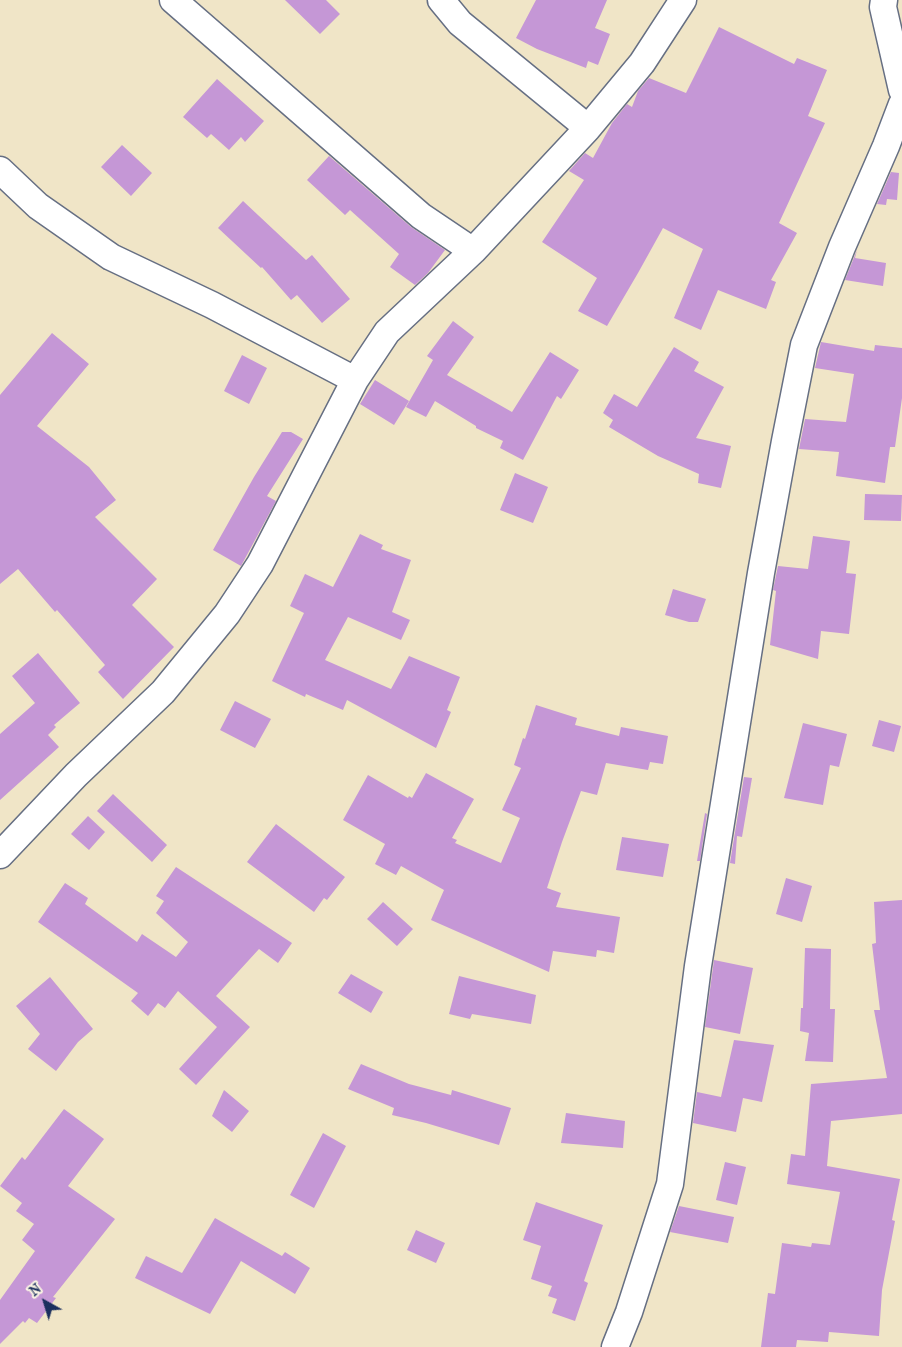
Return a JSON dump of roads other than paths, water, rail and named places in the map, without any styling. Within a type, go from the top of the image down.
[{"type":"street","points":[[173,0],[421,216],[473,251]]},
{"type":"street","points":[[441,0],[460,23],[588,128]]},
{"type":"street","points":[[0,855],[76,776],[162,692],[227,614],[260,564],[355,380],[388,332],[473,251],[588,128],[642,63],[683,0]]},
{"type":"street","points":[[884,0],[883,7],[902,90]]},
{"type":"street","points":[[615,1347],[629,1312],[670,1184],[698,966],[761,573],[784,441],[804,345],[902,104]]},
{"type":"street","points":[[0,170],[38,206],[111,257],[212,305],[355,380]]}]
